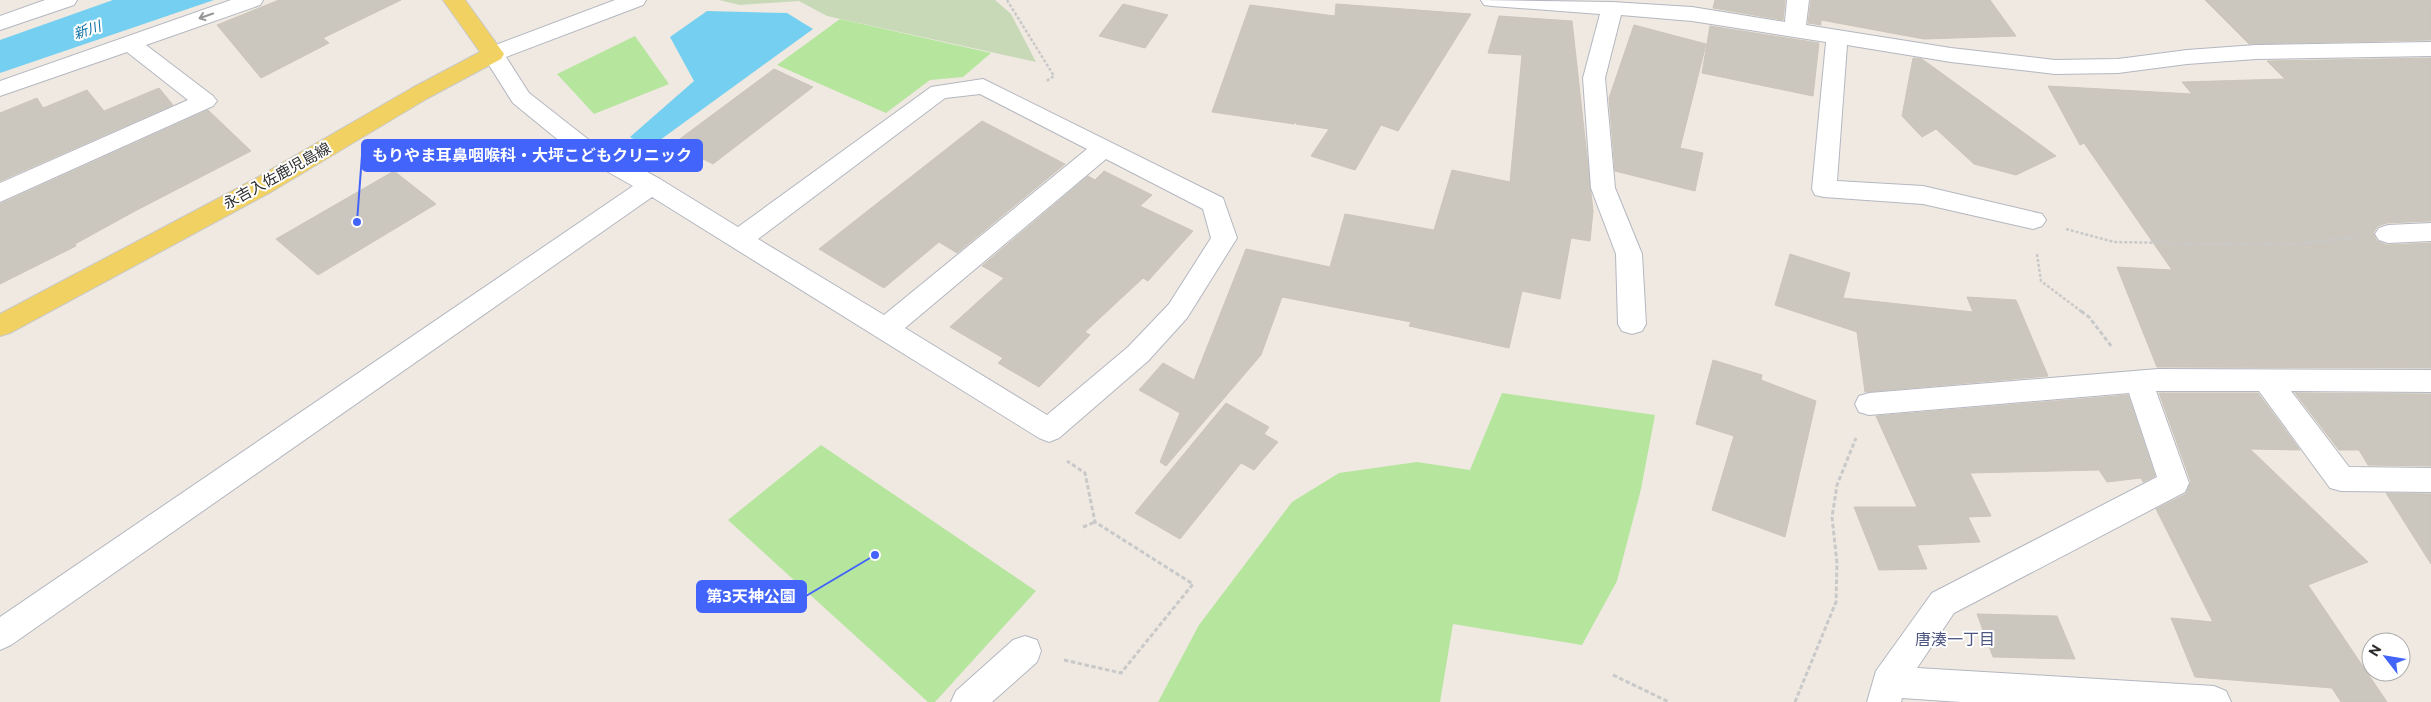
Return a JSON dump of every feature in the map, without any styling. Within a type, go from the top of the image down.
[{"type":"main road","points":[[454,0],[493,54]]},
{"type":"main road","name":"永吉入佐鹿児島線","points":[[0,326],[262,186],[420,93],[493,54]]},
{"type":"street","points":[[0,23],[66,0]]},
{"type":"street","points":[[0,89],[252,0]]},
{"type":"street","points":[[635,0],[493,54],[520,98],[581,146],[651,185],[738,240],[1049,430],[1138,354],[1178,311],[1224,238],[1214,204],[983,86],[939,92],[738,240]]},
{"type":"street","points":[[1492,0],[1612,8],[1692,7],[1795,31],[1837,38],[1951,55],[2055,67],[2118,66],[2187,57],[2282,51],[2431,49]]},
{"type":"street","points":[[1795,31],[1798,0]]},
{"type":"street","points":[[1612,8],[1594,78],[1603,188],[1629,254],[1632,324]]},
{"type":"street","points":[[1837,38],[1824,189],[1923,195],[2033,220]]},
{"type":"street","points":[[0,193],[205,101],[129,43]]},
{"type":"street","points":[[885,330],[1103,148]]},
{"type":"street","points":[[0,635],[651,185]]},
{"type":"street","points":[[2388,234],[2431,232]]},
{"type":"street","points":[[2266,380],[2342,479],[2431,480]]},
{"type":"street","points":[[1869,404],[2139,382],[2266,380],[2431,381]]},
{"type":"street","points":[[1886,692],[1943,603],[2174,483],[2139,382]]},
{"type":"street","points":[[968,702],[1025,651]]},
{"type":"street","points":[[1886,692],[2214,702]]},
{"type":"path","points":[[1007,0],[1054,76],[1016,103]]},
{"type":"path","points":[[2139,382],[2089,317],[2041,281],[2033,220],[2114,242],[2289,245],[2388,234]]},
{"type":"path","points":[[1795,702],[1836,602],[1837,563],[1832,517],[1837,485],[1869,404]]},
{"type":"path","points":[[1025,651],[1121,673],[1194,584],[1095,522],[1085,473],[1060,457],[1049,430]]},
{"type":"path","points":[[1083,527],[1095,522]]},
{"type":"path","points":[[1612,675],[1669,702]]},
{"type":"green space","points":[[719,0],[995,0],[1011,14],[1036,62],[827,16],[799,1],[740,5]]},
{"type":"green space","points":[[840,19],[991,53],[963,77],[930,80],[886,113],[777,65]]},
{"type":"green space","points":[[635,36],[669,84],[594,114],[557,74]]},
{"type":"green space","points":[[1502,393],[1655,415],[1641,489],[1617,581],[1582,645],[1453,624],[1440,702],[1158,702],[1199,625],[1292,502],[1339,473],[1417,462],[1470,470]]},
{"type":"green space","points":[[821,445],[1036,591],[935,702],[928,702],[728,520]]},
{"type":"water","name":"新川","points":[[113,0],[214,0],[0,73],[0,40]]},
{"type":"water","points":[[707,11],[787,13],[813,29],[649,148],[630,137],[694,81],[670,37]]},
{"type":"building","points":[[279,0],[401,0],[323,38],[329,43],[261,78],[217,25]]},
{"type":"building","points":[[1715,0],[1785,0],[1783,20],[1713,8]]},
{"type":"building","points":[[1811,0],[1990,0],[2016,36],[1924,39],[1821,20],[1821,25],[1808,23]]},
{"type":"building","points":[[2205,0],[2431,0],[2431,40],[2249,44]]},
{"type":"building","points":[[1123,4],[1168,15],[1145,48],[1099,36]]},
{"type":"building","points":[[1336,4],[1471,14],[1398,131],[1381,125],[1355,170],[1311,156],[1329,129],[1296,124],[1298,120],[1294,124],[1212,112],[1250,5],[1335,16]]},
{"type":"building","points":[[1499,16],[1572,21],[1593,211],[1590,241],[1571,238],[1560,299],[1522,291],[1509,348],[1409,326],[1411,322],[1282,297],[1261,355],[1166,466],[1160,462],[1180,413],[1139,390],[1163,363],[1194,380],[1246,249],[1330,267],[1345,214],[1434,230],[1452,170],[1510,182],[1522,55],[1488,53]]},
{"type":"building","points":[[1634,25],[1706,44],[1680,148],[1703,153],[1695,191],[1615,171],[1609,98]]},
{"type":"building","points":[[1710,26],[1819,43],[1813,96],[1702,73]]},
{"type":"building","points":[[1913,58],[1922,59],[2056,156],[2016,175],[1974,164],[1936,129],[1922,137],[1902,116]]},
{"type":"building","points":[[2431,58],[2431,221],[2387,223],[2378,226],[2373,233],[2377,241],[2387,245],[2431,243],[2431,368],[2157,367],[2117,267],[2172,270],[2084,143],[2080,145],[2048,86],[2192,94],[2182,82],[2285,79],[2267,61]]},
{"type":"building","points":[[774,69],[813,87],[713,164],[673,144]]},
{"type":"building","points":[[159,88],[173,105],[0,181],[0,113],[37,98],[43,108],[87,90],[104,111]]},
{"type":"building","points":[[208,110],[251,151],[135,211],[75,244],[76,246],[0,284],[0,204]]},
{"type":"building","points":[[982,121],[1065,164],[957,253],[939,242],[884,288],[819,249]]},
{"type":"building","points":[[394,171],[436,204],[318,275],[276,239]]},
{"type":"building","points":[[1104,171],[1152,195],[1140,206],[1193,231],[1148,281],[1143,278],[1085,332],[1090,335],[1039,387],[998,363],[1003,358],[950,327],[1004,278],[982,266],[1088,176],[1095,180]]},
{"type":"building","points":[[1790,254],[1850,273],[1843,298],[1973,312],[1967,297],[2016,300],[2048,376],[1865,392],[1857,332],[1775,305]]},
{"type":"building","points":[[1713,360],[1762,375],[1761,380],[1816,401],[1785,537],[1712,510],[1734,436],[1696,424]]},
{"type":"building","points":[[2159,393],[2258,393],[2300,450],[2250,449],[2368,562],[2308,585],[2361,663],[2361,682],[2373,682],[2387,702],[2341,702],[2332,688],[2195,677],[2171,618],[2213,622],[2156,509],[2186,494],[2191,482]]},
{"type":"building","points":[[2295,393],[2431,394],[2431,466],[2368,465],[2359,450],[2339,450]]},
{"type":"building","points":[[2128,395],[2155,476],[2143,482],[2141,478],[2107,482],[2099,470],[1970,473],[1991,516],[1968,517],[1980,542],[1917,545],[1927,569],[1879,570],[1854,507],[1917,507],[1876,416]]},
{"type":"building","points":[[1226,403],[1269,427],[1264,434],[1278,442],[1254,470],[1241,463],[1180,539],[1135,513]]},
{"type":"building","points":[[2386,493],[2431,494],[2431,564]]},
{"type":"building","points":[[1977,614],[2057,616],[2075,659],[1993,657]]},
{"type":"place","name":"もりやま耳鼻咽喉科・大坪こどもクリニック","points":[[357,222]]},
{"type":"place","name":"第3天神公園","points":[[875,555]]},
{"type":"district","name":"唐湊一丁目","points":[[1955,639]]}]
